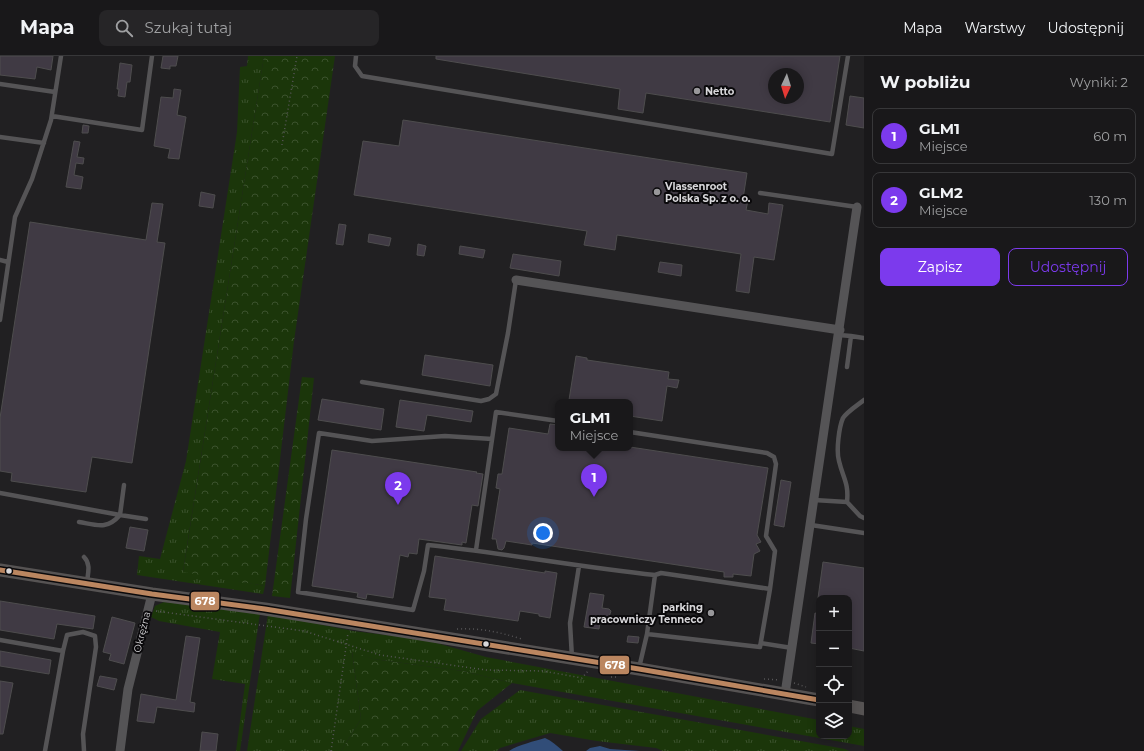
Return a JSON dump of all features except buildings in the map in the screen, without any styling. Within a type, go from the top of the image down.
[{"type":"street","points":[[785,694],[857,207]]},
{"type":"street","points":[[516,280],[839,332]]},
{"type":"street","points":[[0,570],[152,594],[265,609],[639,669],[816,699]]},
{"type":"street","name":"Okrężna","points":[[120,751],[128,689],[152,594]]},
{"type":"street","points":[[852,706],[864,708]]},
{"type":"lane","points":[[0,320],[15,217],[32,179],[52,116],[61,56]]},
{"type":"lane","points":[[52,116],[142,130],[152,56]]},
{"type":"lane","points":[[356,56],[355,66],[362,76],[832,154],[848,56]]},
{"type":"lane","points":[[0,84],[56,92]]},
{"type":"lane","points":[[0,137],[44,143]]},
{"type":"lane","points":[[760,193],[857,207]]},
{"type":"lane","points":[[0,260],[8,262]]},
{"type":"lane","points":[[362,382],[481,401],[496,394],[508,333],[516,280]]},
{"type":"lane","points":[[839,332],[864,338]]},
{"type":"lane","points":[[846,366],[851,336]]},
{"type":"lane","points":[[847,502],[847,485],[837,453],[841,425],[844,417],[864,400]]},
{"type":"lane","points":[[476,550],[496,412],[555,421]]},
{"type":"lane","points":[[633,432],[767,453],[774,457],[776,464],[766,536],[775,551],[760,647],[647,634]]},
{"type":"lane","points":[[492,439],[445,436],[372,441],[319,434],[306,519],[298,592],[413,610],[424,571],[428,545],[476,550],[579,566],[655,575],[661,573],[770,589]]},
{"type":"lane","points":[[79,522],[107,525],[114,522],[120,515],[124,485]]},
{"type":"lane","points":[[0,493],[146,519]]},
{"type":"lane","points":[[814,500],[847,502],[860,516],[864,518]]},
{"type":"lane","points":[[810,525],[864,533]]},
{"type":"lane","points":[[84,557],[88,560],[89,565],[87,584]]},
{"type":"lane","points":[[572,659],[570,622],[579,566]]},
{"type":"lane","points":[[639,669],[647,634],[655,575]]},
{"type":"lane","points":[[46,751],[67,635],[82,632],[95,636],[96,647],[83,734],[84,751]]},
{"type":"lane","points":[[0,640],[64,651]]},
{"type":"lane","points":[[761,643],[792,648]]},
{"type":"path","points":[[282,145],[297,56]]},
{"type":"path","points":[[148,610],[304,631],[380,655],[486,670],[543,671],[582,678],[597,663]]},
{"type":"path","points":[[331,751],[349,623]]},
{"type":"green space","points":[[248,56],[264,56],[183,571],[265,586],[263,594],[137,575],[139,556],[160,559],[186,461],[237,132],[240,67],[247,66]]},
{"type":"green space","points":[[264,56],[335,56],[294,341],[265,586],[183,572]]},
{"type":"green space","points":[[302,377],[314,378],[290,598],[272,596]]},
{"type":"green space","points":[[164,602],[260,613],[240,751],[236,751],[245,684],[212,679],[220,632],[159,621],[151,617],[155,606]]},
{"type":"green space","points":[[268,614],[353,631],[426,640],[486,657],[816,719],[816,737],[512,683],[463,671],[373,659],[352,652],[361,719],[341,751],[247,751]]},
{"type":"green space","points":[[352,651],[373,659],[463,671],[512,683],[477,711],[458,751],[341,751],[361,719]]},
{"type":"green space","points":[[520,690],[845,749],[849,751],[663,751],[656,748],[597,741],[550,733],[500,748],[497,751],[461,751],[481,719]]},
{"type":"green space","points":[[852,727],[864,729],[864,746],[825,739],[852,739]]},
{"type":"water","points":[[545,738],[563,751],[509,751],[522,745]]},
{"type":"water","points":[[600,746],[610,749],[640,751],[586,751],[590,748]]},
{"type":"transit line","name":"678","points":[[0,570],[152,594],[265,609],[639,669],[816,699]]},
{"type":"place","name":"Netto","points":[[697,91]]},
{"type":"place","name":"Vlassenroot Polska Sp. z o. o.","points":[[657,192]]},
{"type":"place","name":"GLM1","points":[[594,497]]},
{"type":"place","name":"GLM2","points":[[398,505]]},
{"type":"place","name":"parking pracowniczy Tenneco","points":[[711,613]]}]
